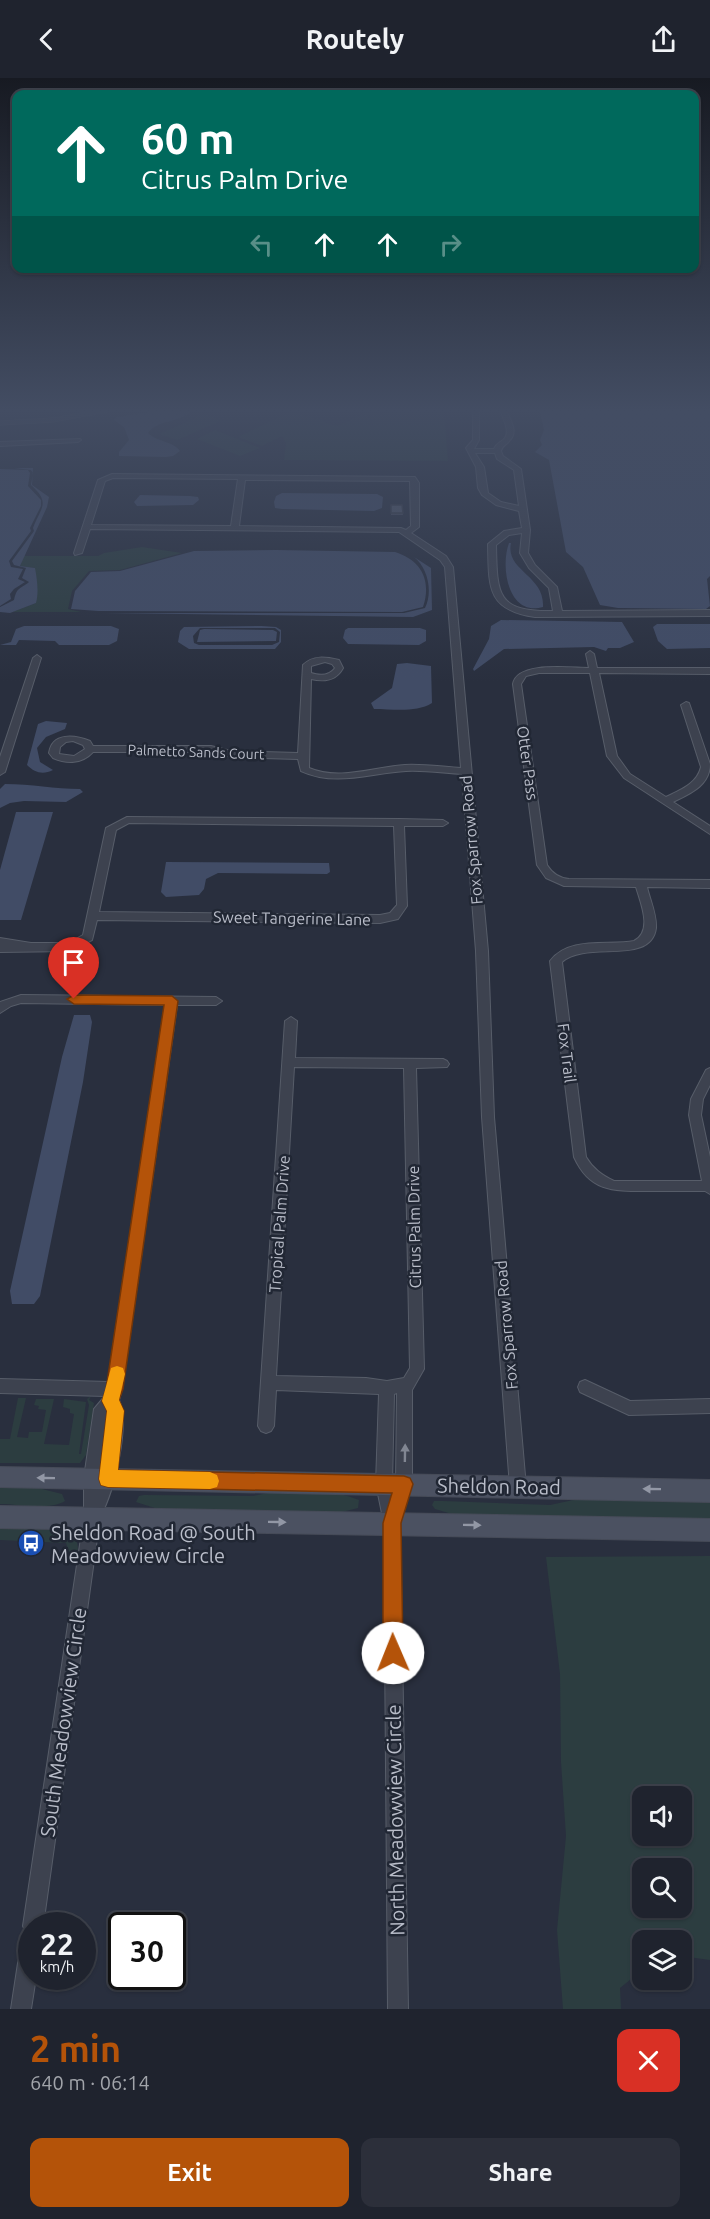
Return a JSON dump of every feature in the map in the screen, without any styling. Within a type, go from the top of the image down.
[{"type":"main road","name":"Sheldon Road","points":[[0,1477],[710,1491]]},
{"type":"main road","points":[[0,1517],[710,1530]]},
{"type":"street","points":[[78,553],[95,502]]},
{"type":"street","points":[[235,527],[238,502]]},
{"type":"street","points":[[407,533],[415,527],[415,502]]},
{"type":"street","points":[[497,502],[522,509]]},
{"type":"street","points":[[521,502],[526,530],[524,553],[532,566],[553,587],[558,613]]},
{"type":"street","name":"Fox Sparrow Road","points":[[88,527],[385,528],[407,533],[443,558],[449,567],[482,951],[488,1117],[518,1487]]},
{"type":"street","points":[[526,530],[507,533],[492,544],[495,593],[499,601],[519,612],[710,613]]},
{"type":"street","points":[[590,654],[612,756],[627,776],[710,831]]},
{"type":"street","points":[[0,772],[37,658]]},
{"type":"street","name":"Otter Pass","points":[[710,671],[539,670],[523,674],[518,679],[542,865],[546,872],[560,882],[710,884]]},
{"type":"street","points":[[308,675],[303,756],[304,769],[313,775],[365,775],[404,768],[465,771]]},
{"type":"street","points":[[666,801],[700,782],[706,775],[706,767],[686,705]]},
{"type":"street","name":"Palmetto Sands Court","points":[[90,749],[211,749],[231,754],[303,756]]},
{"type":"street","points":[[0,948],[71,947],[88,937],[111,828],[128,820],[443,823]]},
{"type":"street","name":"Sweet Tangerine Lane","points":[[93,916],[380,919],[394,916],[402,906],[399,822]]},
{"type":"street","name":"Fox Trail","points":[[641,884],[650,926],[650,933],[646,939],[640,944],[628,947],[573,948],[561,954],[556,961],[580,1157],[585,1169],[599,1181],[614,1186],[710,1188]]},
{"type":"street","points":[[0,942],[31,947]]},
{"type":"street","points":[[0,1009],[7,1003],[21,999],[216,1001]]},
{"type":"street","name":"South Meadowview Circle","points":[[35,1912],[93,1518],[116,1411],[113,1395],[172,1001]]},
{"type":"street","name":"Tropical Palm Drive","points":[[266,1426],[291,1021]]},
{"type":"street","points":[[289,1062],[442,1064]]},
{"type":"street","name":"Citrus Palm Drive","points":[[392,1523],[405,1385],[414,1379],[417,1369],[410,1064]]},
{"type":"street","points":[[710,1073],[698,1099],[695,1115],[710,1188]]},
{"type":"street","points":[[270,1383],[366,1385],[387,1388],[405,1385]]},
{"type":"street","points":[[0,1386],[113,1395]]},
{"type":"street","points":[[585,1387],[629,1408],[710,1406]]},
{"type":"street","name":"Citrus Palm Drive","points":[[387,1388],[394,1484]]},
{"type":"street","name":"North Meadowview Circle","points":[[392,1523],[398,2009]]},
{"type":"street","points":[[21,2009],[24,1990]]},
{"type":"shaded area","points":[[142,547],[182,553],[120,570],[89,571],[72,591],[68,609],[81,612],[12,612],[36,603],[35,568],[20,566],[24,556],[98,556]]},
{"type":"shaded area","points":[[91,1396],[89,1400],[94,1403],[86,1455],[80,1463],[0,1463],[0,1439],[10,1439],[18,1398],[26,1398],[17,1437],[28,1438],[29,1432],[42,1432],[46,1410],[38,1409],[39,1406],[34,1405],[36,1399],[54,1399],[44,1444],[69,1445],[74,1414],[70,1413],[70,1409],[63,1407],[64,1399],[86,1402],[79,1454],[81,1454],[89,1405],[87,1399]]},
{"type":"shaded area","points":[[0,1486],[34,1487],[62,1494],[65,1501],[51,1506],[0,1504]]},
{"type":"shaded area","points":[[283,1490],[341,1494],[359,1500],[358,1508],[330,1515],[161,1510],[136,1502],[139,1496],[144,1495],[253,1496]]},
{"type":"shaded area","points":[[578,1499],[710,1501],[710,1518],[469,1519],[435,1509],[432,1505],[434,1501],[443,1501],[550,1505]]},
{"type":"shaded area","points":[[0,1528],[68,1530],[77,1542],[77,1559],[71,1558],[66,1543],[0,1540]]},
{"type":"shaded area","points":[[710,1556],[710,1960],[692,1958],[692,1930],[632,1930],[632,1978],[620,1988],[621,2009],[563,2009],[557,1930],[566,1836],[561,1762],[560,1674],[546,1557]]},
{"type":"water","points":[[0,502],[41,502],[30,528],[31,531],[9,561],[11,567],[23,569],[18,579],[25,582],[14,589],[10,594],[11,599],[0,606]]},
{"type":"water","points":[[43,502],[48,502],[20,566],[35,568],[38,590],[36,603],[10,613],[0,612],[0,607],[14,600],[17,591],[29,582],[22,578],[26,568],[14,565],[12,561],[34,531],[33,528]]},
{"type":"water","points":[[134,502],[196,502],[193,505],[137,506]]},
{"type":"water","points":[[274,502],[383,502],[382,508],[374,511],[275,508]]},
{"type":"water","points":[[557,502],[710,502],[710,576],[707,579],[710,606],[706,609],[618,608],[600,605],[583,567],[566,552]]},
{"type":"water","points":[[511,543],[514,560],[538,587],[543,607],[531,608],[522,605],[514,597],[507,576],[506,553]]},
{"type":"water","points":[[194,551],[395,552],[412,560],[422,572],[426,588],[423,607],[402,612],[71,609],[75,591],[91,572],[120,571]]},
{"type":"water","points":[[414,557],[431,568],[432,610],[413,617],[102,613],[404,613],[425,608],[429,595],[426,574]]},
{"type":"water","points":[[501,620],[622,622],[634,642],[620,648],[608,648],[606,651],[594,647],[504,649],[474,671],[489,639],[491,626]]},
{"type":"water","points":[[657,624],[710,624],[710,648],[667,649],[658,641],[653,627]]},
{"type":"water","points":[[24,626],[111,626],[119,629],[117,641],[109,645],[59,645],[55,641],[19,640],[16,645],[0,645],[11,642],[16,629]]},
{"type":"water","points":[[184,627],[276,627],[281,630],[281,642],[275,649],[189,649],[178,642],[180,631]],"holes":[[[200,628],[275,628],[280,632],[279,642],[272,645],[199,645],[194,643],[193,636]]]},
{"type":"water","points":[[348,628],[420,628],[426,630],[426,641],[419,645],[348,644],[343,638]]},
{"type":"water","points":[[200,630],[273,630],[277,632],[276,641],[197,642]]},
{"type":"water","points":[[397,664],[431,666],[432,703],[412,709],[374,709],[371,703],[392,688]]},
{"type":"water","points":[[46,721],[67,723],[65,729],[46,737],[37,748],[40,762],[53,770],[42,773],[27,765],[38,724]]},
{"type":"water","points":[[5,784],[80,789],[83,792],[66,802],[24,801],[10,803],[0,808],[0,789]]},
{"type":"water","points":[[16,812],[53,812],[21,920],[0,920],[0,870]]},
{"type":"water","points":[[166,862],[329,863],[330,872],[327,874],[218,873],[206,879],[204,889],[199,895],[166,897],[161,892]]},
{"type":"water","points":[[74,1015],[90,1015],[92,1022],[83,1082],[40,1296],[34,1304],[12,1304],[10,1291],[62,1057]]},
{"type":"building","points":[[391,505],[402,505],[403,513],[391,513]]},
{"type":"slow traffic","points":[[117,1374],[111,1401],[116,1411],[108,1479],[210,1481]]},
{"type":"place","name":"Sheldon Road @ South Meadowview Circle","points":[[31,1543]]},
{"type":"route","points":[[74,999],[172,1001],[115,1389],[111,1401],[116,1411],[108,1479],[404,1484],[392,1523],[393,1653]]}]
